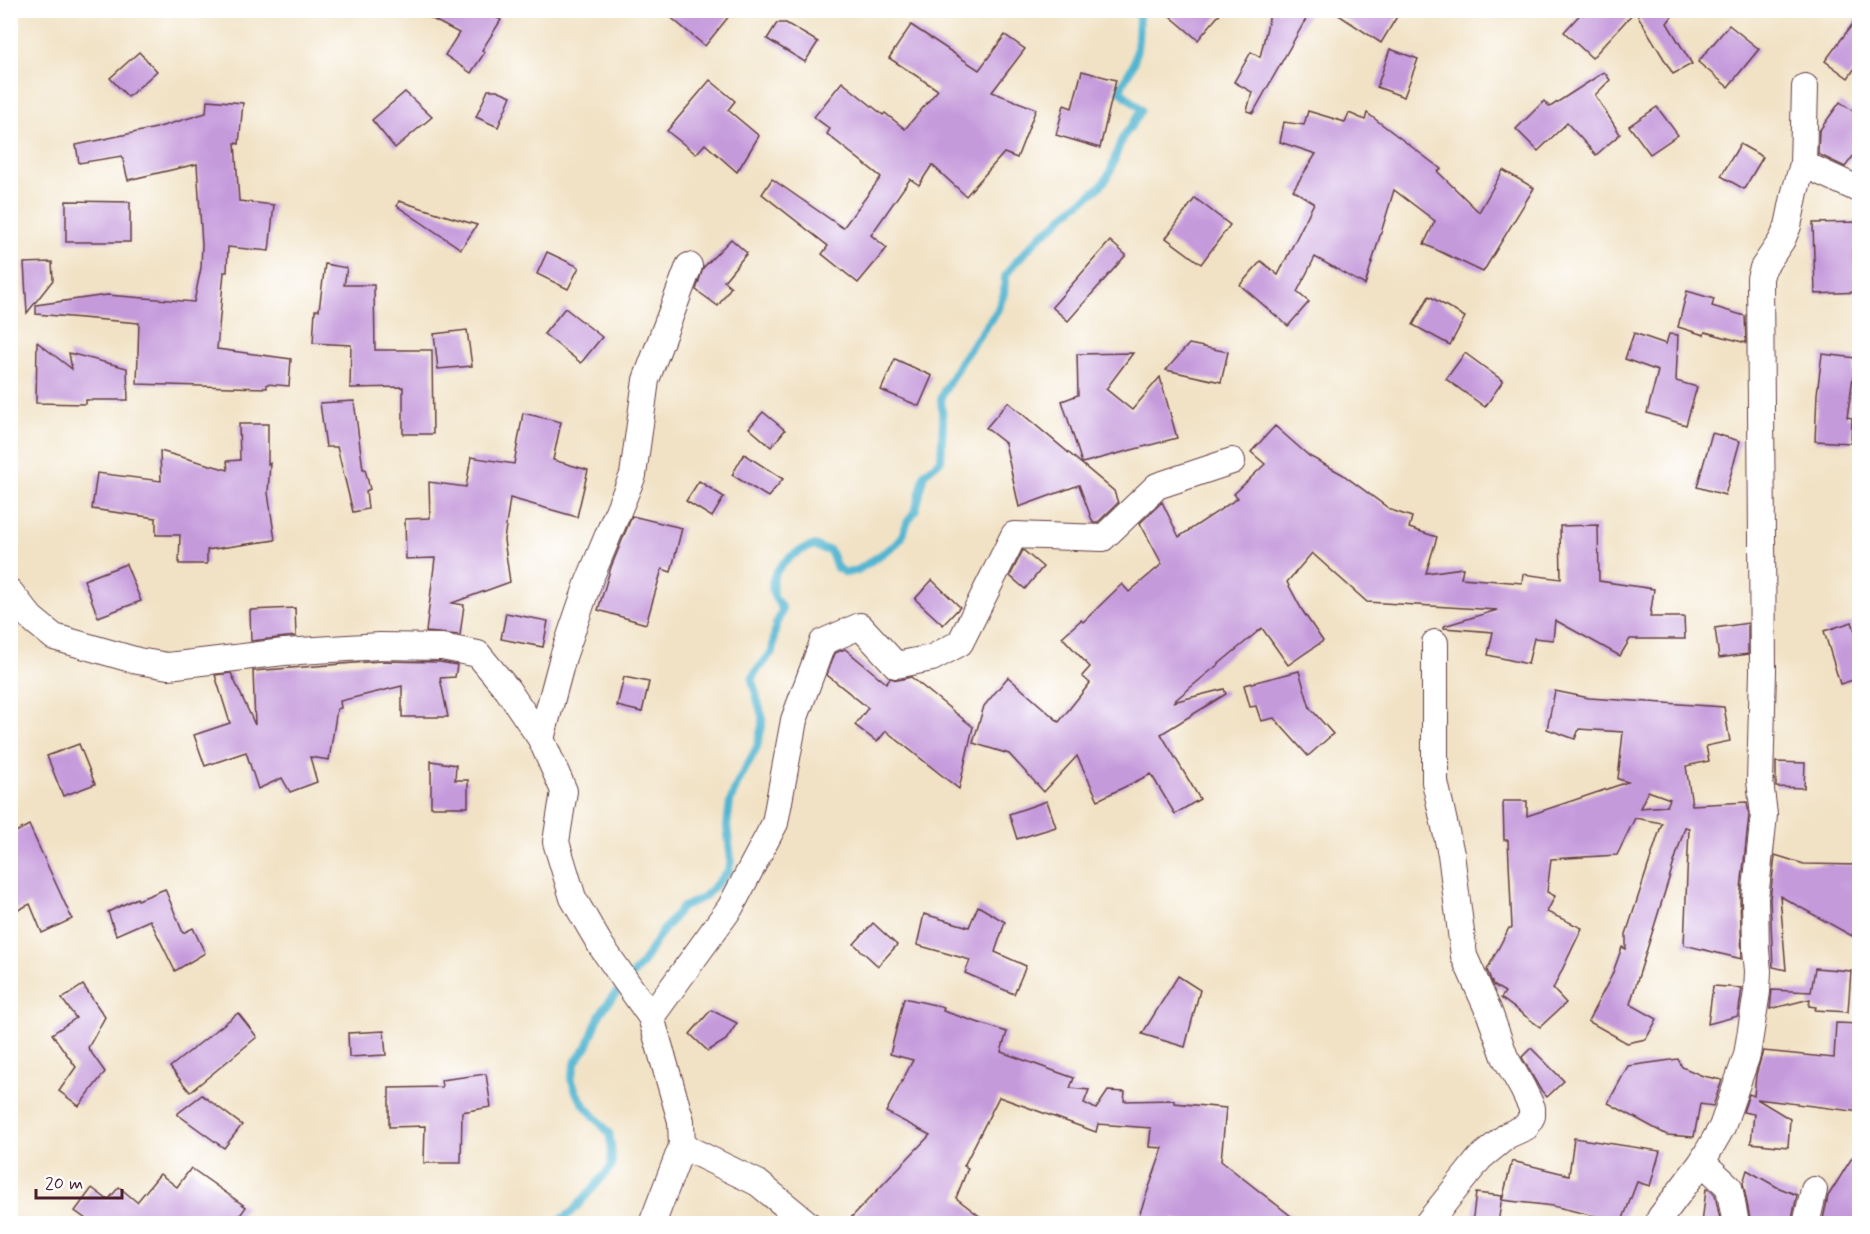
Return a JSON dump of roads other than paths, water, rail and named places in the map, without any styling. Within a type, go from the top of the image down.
[{"type":"street","points":[[1660,1218],[1702,1162],[1722,1127],[1747,1055],[1756,992],[1758,970],[1755,898],[1764,815],[1760,781],[1763,671],[1760,278],[1763,268],[1785,233],[1803,164],[1805,87]]},
{"type":"street","points":[[1803,164],[1860,190]]},
{"type":"street","points":[[541,739],[563,657],[589,581],[633,475],[646,380],[689,266]]},
{"type":"street","points":[[645,1010],[730,908],[775,823],[794,720],[823,642],[860,626],[896,665],[932,658],[960,643],[1014,535],[1103,538],[1157,486],[1232,461]]},
{"type":"street","points":[[10,592],[31,618],[54,637],[138,661],[168,666],[284,652],[380,646],[442,647],[478,654],[507,689],[541,739],[564,791],[556,842],[573,898],[601,946],[645,1010],[681,1121],[682,1146],[652,1224]]},
{"type":"street","points":[[1426,1224],[1480,1158],[1508,1135],[1526,1127],[1532,1116],[1532,1108],[1504,1057],[1489,1012],[1464,956],[1451,854],[1435,782],[1435,643]]},
{"type":"street","points":[[682,1146],[758,1183],[808,1224]]},
{"type":"street","points":[[1702,1162],[1729,1187],[1736,1224]]},
{"type":"street","points":[[1806,1224],[1814,1190]]},
{"type":"waterway","points":[[555,1224],[572,1212],[612,1166],[609,1133],[586,1107],[571,1079],[576,1061],[587,1047],[600,1014],[642,964],[659,936],[681,908],[704,897],[728,872],[731,861],[727,826],[730,802],[757,747],[762,726],[762,716],[752,680],[754,674],[772,652],[776,624],[782,608],[774,596],[772,587],[777,570],[790,557],[815,545],[830,550],[837,568],[846,573],[858,570],[895,545],[902,537],[916,509],[925,473],[941,460],[943,423],[941,398],[961,361],[997,311],[1004,294],[1005,277],[1012,266],[1042,234],[1102,184],[1110,172],[1123,137],[1141,110],[1120,91],[1136,56],[1139,10]]}]
